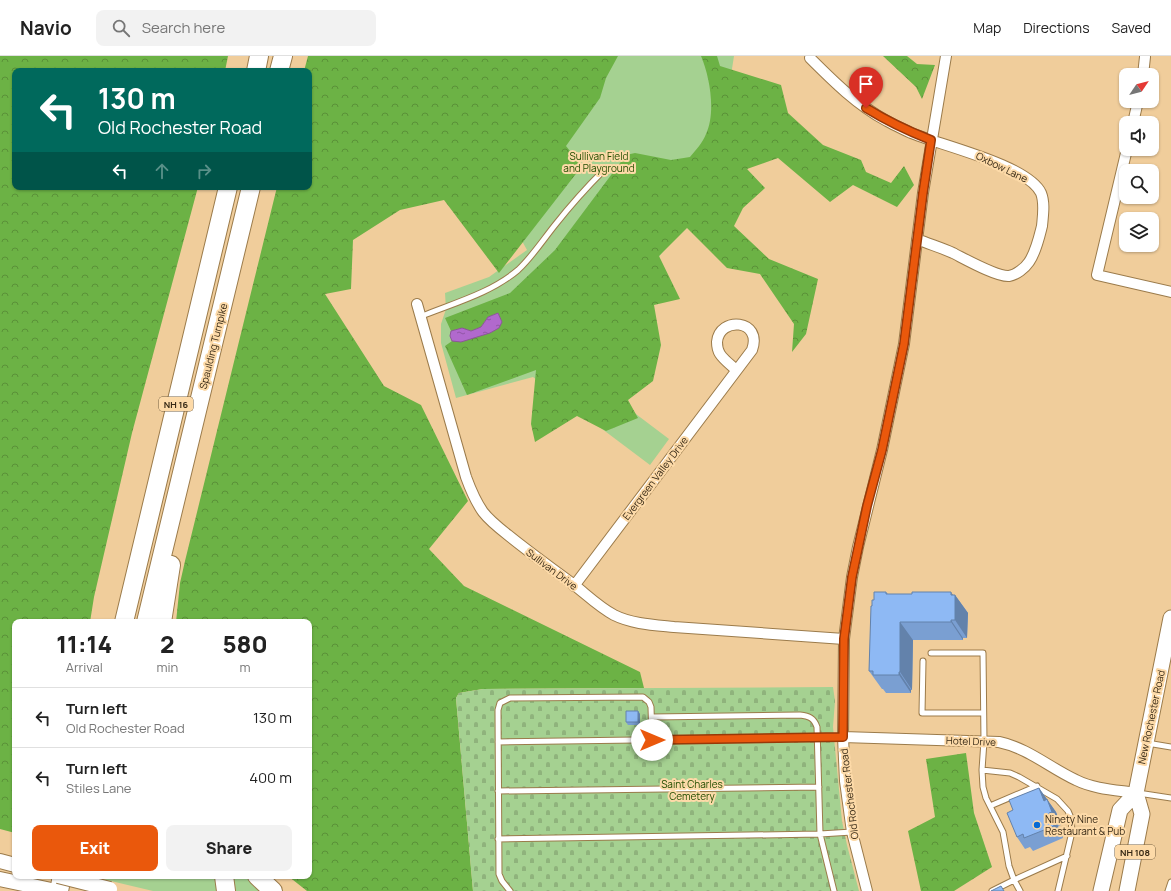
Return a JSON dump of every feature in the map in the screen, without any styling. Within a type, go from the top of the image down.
[{"type":"highway","points":[[257,68],[259,56]]},
{"type":"highway","points":[[280,68],[283,56]]},
{"type":"highway","name":"NH 16","points":[[125,619],[227,190]]},
{"type":"highway","name":"Spaulding Turnpike","points":[[147,619],[250,190]]},
{"type":"highway","points":[[162,619],[175,537],[176,500]]},
{"type":"highway","points":[[57,891],[61,879]]},
{"type":"highway","points":[[80,891],[83,879]]},
{"type":"highway","points":[[224,879],[226,891]]},
{"type":"highway","points":[[260,879],[274,891]]},
{"type":"main road","name":"New Rochester Road","points":[[1127,891],[1142,814],[1136,793],[1171,618]]},
{"type":"main road","name":"NH 108","points":[[1101,891],[1120,810],[1136,793]]},
{"type":"main road","points":[[0,861],[12,864]]},
{"type":"main road","points":[[0,878],[57,891]]},
{"type":"main road","points":[[70,879],[114,890]]},
{"type":"street","name":"Old Rochester Road","points":[[867,891],[852,832],[845,781],[843,737],[844,639],[852,577],[858,547],[882,450],[904,344],[931,140],[946,56]]},
{"type":"street","points":[[1143,68],[1144,56]]},
{"type":"street","name":"Oxbow Lane","points":[[810,58],[866,108],[886,121],[911,133],[979,155],[1012,170],[1033,183],[1041,193],[1044,205],[1043,217],[1035,253],[1021,271],[1009,276],[997,273],[917,239]]},
{"type":"street","points":[[1125,156],[1097,275],[1171,292]]},
{"type":"street","name":"Sullivan Drive","points":[[417,304],[422,316],[466,477],[482,511],[518,543],[594,602],[614,615],[626,619],[650,625],[844,639]]},
{"type":"street","name":"Evergreen Valley Drive","points":[[574,586],[752,350],[755,339],[753,333],[749,328],[736,324],[724,328],[719,334],[717,340],[719,353],[736,370]]},
{"type":"street","name":"Hotel Drive","points":[[843,737],[1000,742],[1018,747],[1076,781],[1102,788],[1136,793]]},
{"type":"lane","points":[[422,316],[488,289],[518,270],[588,186],[604,170]]},
{"type":"lane","points":[[931,653],[983,653],[983,787],[986,798],[1003,832],[1009,866],[1020,891]]},
{"type":"lane","points":[[923,661],[922,713],[982,713]]},
{"type":"lane","points":[[510,891],[499,874],[498,710],[500,702],[510,698],[643,697],[649,702],[651,707],[652,740]]},
{"type":"lane","points":[[652,717],[800,715],[808,716],[815,720],[818,738],[820,834],[834,891]]},
{"type":"lane","points":[[498,742],[843,737]]},
{"type":"lane","points":[[1146,743],[1171,747]]},
{"type":"lane","points":[[982,770],[1010,772],[1037,786],[1063,804],[1071,818],[1072,832],[1058,891]]},
{"type":"lane","points":[[990,806],[1037,786]]},
{"type":"lane","points":[[498,791],[819,787]]},
{"type":"lane","points":[[1136,793],[1171,798]]},
{"type":"lane","points":[[498,839],[820,834],[852,832]]},
{"type":"lane","points":[[992,891],[1067,856]]},
{"type":"lane","points":[[1169,890],[1171,882]]},
{"type":"green space","points":[[0,56],[228,56],[226,68],[12,68],[12,190],[197,190],[132,433],[94,597],[90,619],[12,619],[12,832],[0,829]]},
{"type":"green space","points":[[308,56],[618,56],[606,78],[600,98],[566,146],[582,166],[499,273],[444,200],[400,210],[353,240],[351,289],[325,294],[384,386],[421,405],[468,501],[429,549],[464,586],[640,672],[644,688],[483,689],[459,693],[456,698],[473,891],[307,891],[292,879],[312,879],[312,619],[176,619],[180,583],[185,561],[276,190],[312,190],[312,68],[305,68]]},
{"type":"green space","name":"Sullivan Field and Playground","points":[[342,56],[734,56],[714,184],[575,368],[669,439],[650,465],[533,377],[456,398],[441,343],[441,324],[446,309],[445,293],[489,277],[527,250],[466,140]]},
{"type":"green space","points":[[701,56],[717,56],[720,66],[781,85],[788,113],[823,145],[861,160],[866,172],[891,183],[904,166],[914,185],[897,207],[853,185],[830,202],[778,158],[747,169],[765,188],[743,208],[734,226],[769,259],[818,279],[806,334],[792,352],[794,324],[760,274],[727,268],[687,228],[659,256],[680,299],[654,305],[661,345],[653,381],[628,400],[638,418],[606,431],[577,416],[535,442],[531,424],[536,370],[467,395],[445,346],[452,341],[472,338],[502,322],[498,313],[488,317],[481,327],[471,331],[462,328],[451,331],[445,318],[510,293],[555,250],[626,155],[635,153],[671,160],[690,157],[705,137],[711,116],[711,95],[707,74]]},
{"type":"green space","points":[[883,56],[907,56],[917,64],[935,65],[922,99],[916,87]]},
{"type":"green space","name":"Saint Charles Cemetery","points":[[833,687],[835,701],[833,727],[842,821],[859,891],[473,891],[456,698],[459,693],[483,689]]},
{"type":"green space","points":[[966,753],[974,813],[992,867],[954,891],[921,891],[908,831],[935,817],[926,759]]},
{"type":"green space","points":[[102,879],[220,879],[221,891],[153,891]]},
{"type":"green space","points":[[231,879],[253,879],[265,891],[233,891]]},
{"type":"water","points":[[498,313],[502,322],[499,328],[490,333],[461,342],[452,341],[450,336],[451,331],[462,328],[471,331],[481,327],[488,317]]},
{"type":"building","points":[[874,592],[886,592],[886,594],[912,594],[912,592],[951,592],[951,595],[955,595],[955,620],[951,620],[951,622],[900,622],[899,675],[873,675],[873,671],[869,671],[871,606],[872,600],[874,600]]},
{"type":"building","points":[[626,711],[638,711],[638,722],[626,722]]},
{"type":"building","points":[[1039,788],[1044,801],[1047,799],[1052,812],[1049,813],[1054,826],[1024,838],[1023,834],[1017,837],[1007,813],[1013,810],[1009,800]]},
{"type":"building","points":[[1001,886],[1004,891],[991,891]]},
{"type":"place","name":"Ninety Nine Restaurant & Pub","points":[[1037,825]]},
{"type":"route","points":[[652,740],[843,737],[844,639],[852,577],[867,506],[882,450],[904,344],[931,140],[911,133],[886,121],[866,108]]}]
